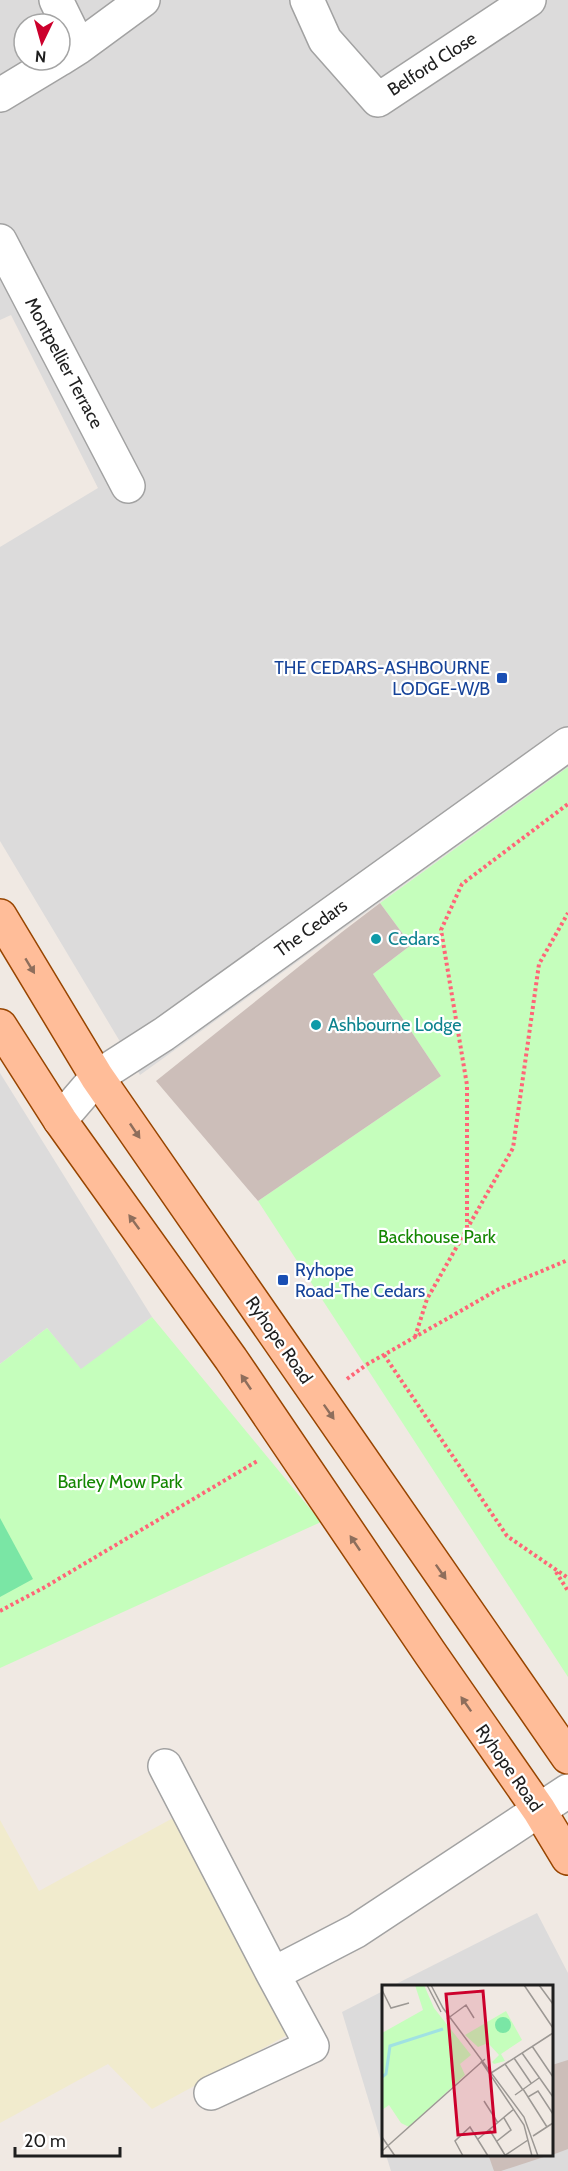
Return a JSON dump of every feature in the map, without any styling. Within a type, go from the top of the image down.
[{"type":"main road","name":"Ryhope Road","points":[[0,916],[97,1077],[568,1757]]},
{"type":"main road","name":"Ryhope Road","points":[[0,1026],[60,1120],[231,1359],[539,1810],[568,1857]]},
{"type":"street","points":[[72,51],[143,0]]},
{"type":"street","name":"Belford Close","points":[[307,0],[326,40],[378,100],[529,0]]},
{"type":"street","points":[[0,95],[38,72]]},
{"type":"street","name":"Montpellier Terrace","points":[[0,241],[128,486]]},
{"type":"street","name":"The Cedars","points":[[60,1120],[97,1077],[164,1034],[568,744]]},
{"type":"street","points":[[165,1766],[312,2046],[211,2093]]},
{"type":"street","points":[[273,1974],[356,1931],[568,1791]]},
{"type":"path","points":[[467,1228],[466,1086],[441,930],[462,884],[568,804]]},
{"type":"path","points":[[415,1337],[427,1299],[513,1148],[539,964],[568,913]]},
{"type":"path","points":[[320,1399],[366,1365],[499,1288],[568,1260]]},
{"type":"path","points":[[384,1355],[507,1536],[568,1578]]},
{"type":"path","points":[[0,1611],[186,1504],[266,1456],[286,1441]]},
{"type":"path","points":[[554,1569],[568,1591]]},
{"type":"shaded area","points":[[0,0],[568,0],[568,767],[140,1075],[0,841],[0,547],[98,488],[11,315],[0,320]]},
{"type":"shaded area","points":[[0,1073],[152,1317],[81,1370],[47,1328],[0,1364]]},
{"type":"shaded area","points":[[173,1818],[291,2033],[152,2109],[108,2064],[0,2123],[0,1820],[39,1891]]},
{"type":"shaded area","points":[[537,1913],[568,1973],[568,2171],[391,2171],[386,2156],[553,2156],[553,1985],[394,1985]]},
{"type":"shaded area","points":[[382,1992],[382,2145],[342,2012]]},
{"type":"green space","name":"Backhouse Park","points":[[568,767],[568,1677],[258,1201],[441,1076],[373,974],[411,945],[380,903]]},
{"type":"green space","name":"Barley Mow Park","points":[[152,1317],[321,1522],[0,1668],[0,1364],[47,1328],[81,1369]]},
{"type":"green space","points":[[0,1518],[33,1579],[0,1597]]},
{"type":"building","name":"Ashbourne Lodge","points":[[380,903],[411,945],[373,974],[441,1076],[258,1201],[156,1081]]},
{"type":"building","points":[[568,2060],[568,2149],[553,2155],[553,2065]]},
{"type":"building","points":[[489,2156],[547,2156],[501,2171],[494,2171]]},
{"type":"place","name":"THE CEDARS-ASHBOURNE LODGE-W/B","points":[[502,678]]},
{"type":"place","name":"Cedars","points":[[376,939]]},
{"type":"place","name":"Ashbourne Lodge","points":[[316,1025]]},
{"type":"place","name":"Ryhope Road-The Cedars","points":[[283,1280]]}]
